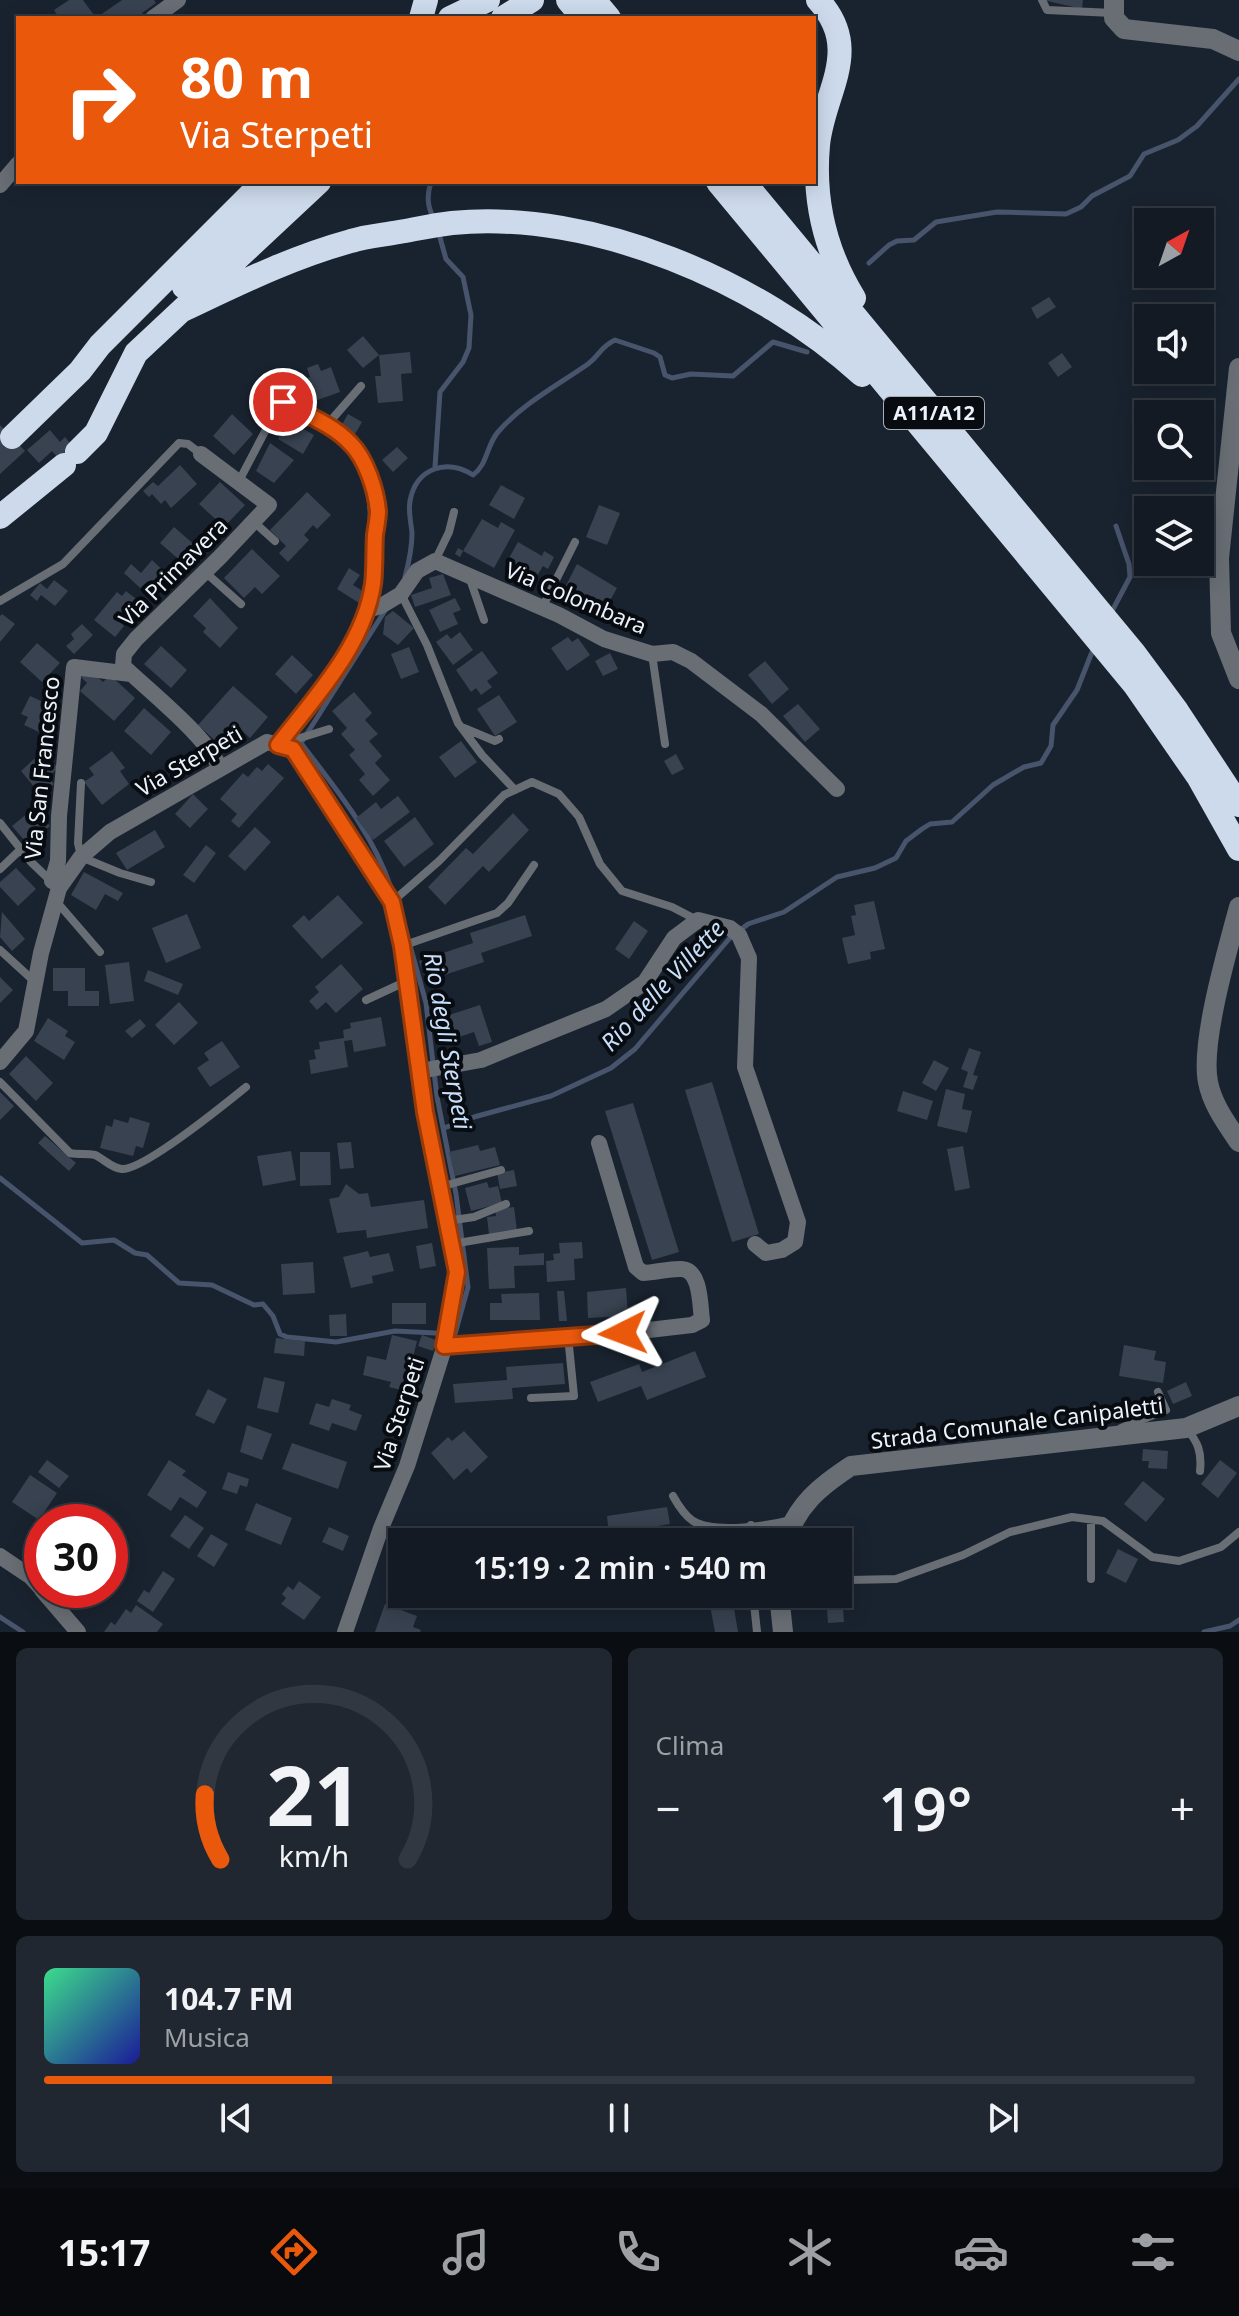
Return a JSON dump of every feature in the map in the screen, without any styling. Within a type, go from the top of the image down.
[{"type":"highway","points":[[454,16],[488,0]]},
{"type":"highway","points":[[506,16],[532,0]]},
{"type":"highway","points":[[568,0],[581,16]]},
{"type":"highway","points":[[594,0],[607,16]]},
{"type":"highway","points":[[818,0],[837,35],[839,68],[818,145],[817,171],[823,233],[842,279],[928,422]]},
{"type":"highway","points":[[816,105],[833,87]]},
{"type":"highway","points":[[12,437],[261,184]]},
{"type":"highway","points":[[80,371],[112,355],[291,184]]},
{"type":"highway","points":[[0,517],[96,433],[136,353],[317,184]]},
{"type":"highway","name":"A11/A12","points":[[720,184],[800,266],[1054,572],[1134,653],[1177,711],[1227,798],[1239,849]]},
{"type":"highway","name":"A11/A12","points":[[745,184],[800,266]]},
{"type":"highway","points":[[183,310],[269,270],[352,240],[453,223],[510,222],[579,231],[647,250],[702,270],[753,296],[795,322],[928,422]]},
{"type":"street","points":[[156,16],[178,0]]},
{"type":"street","points":[[1114,6],[1114,18],[1124,29],[1213,39],[1239,51]]},
{"type":"street","points":[[0,185],[16,166]]},
{"type":"street","points":[[1239,368],[1227,515],[1219,558],[1221,633],[1239,679]]},
{"type":"street","points":[[278,745],[330,677],[353,641],[367,610],[373,584],[378,511],[362,460],[352,444],[281,401]]},
{"type":"street","name":"Via Primavera","points":[[131,674],[123,666],[124,654],[136,639],[269,505],[201,454]]},
{"type":"street","points":[[367,610],[381,606],[397,595],[417,571],[435,561]]},
{"type":"street","name":"Via Colombara","points":[[435,561],[604,639],[652,654],[673,652],[691,661],[761,714],[837,789]]},
{"type":"street","name":"Via San Francesco","points":[[56,890],[59,816],[74,667],[131,674]]},
{"type":"street","points":[[131,674],[203,740],[220,769]]},
{"type":"street","name":"Via Sterpeti","points":[[0,1062],[26,1031],[56,890],[81,857],[110,832],[267,742],[293,749],[396,899],[407,945],[407,981],[429,1070],[457,1272],[446,1340],[407,1466],[381,1528],[345,1632]]},
{"type":"street","points":[[1238,910],[1209,1037],[1208,1082],[1219,1111],[1239,1142]]},
{"type":"street","points":[[429,1070],[481,1060],[606,1009],[645,982],[674,938],[698,920],[734,932],[749,958],[745,1067],[798,1222],[795,1242],[782,1250],[766,1253],[755,1244]]},
{"type":"street","points":[[446,1340],[623,1333],[692,1325],[702,1320],[692,1272],[683,1268],[643,1273],[636,1267],[599,1143]]},
{"type":"street","name":"Strada Comunale Canipaletti","points":[[790,1528],[793,1519],[820,1486],[851,1466],[1186,1428],[1239,1406]]},
{"type":"street","points":[[0,1556],[24,1572]]},
{"type":"street","points":[[57,1608],[78,1632]]},
{"type":"street","points":[[780,1608],[783,1632]]},
{"type":"lane","points":[[1042,0],[1047,10],[1114,6]]},
{"type":"lane","points":[[326,426],[361,386]]},
{"type":"lane","points":[[239,481],[281,401]]},
{"type":"lane","points":[[0,601],[63,564],[179,443],[188,444],[201,454]]},
{"type":"lane","points":[[435,561],[449,532],[454,512]]},
{"type":"lane","points":[[254,522],[275,541]]},
{"type":"lane","points":[[542,608],[575,542]]},
{"type":"lane","points":[[205,572],[241,604]]},
{"type":"lane","points":[[469,575],[484,620]]},
{"type":"lane","points":[[397,595],[427,645],[462,727],[482,755],[515,790]]},
{"type":"lane","points":[[652,654],[665,744]]},
{"type":"lane","points":[[462,727],[495,741],[499,739]]},
{"type":"lane","points":[[278,745],[329,729]]},
{"type":"lane","points":[[396,899],[439,861],[504,795],[532,782],[559,794],[579,817],[600,864],[622,891],[672,907],[698,920]]},
{"type":"lane","points":[[81,783],[78,843],[81,857],[151,882]]},
{"type":"lane","points":[[0,823],[56,890],[100,952]]},
{"type":"lane","points":[[0,869],[21,849]]},
{"type":"lane","points":[[407,945],[497,913],[508,903],[534,865]]},
{"type":"lane","points":[[0,950],[35,982]]},
{"type":"lane","points":[[366,1000],[407,981]]},
{"type":"lane","points":[[0,1082],[70,1153],[95,1155],[113,1167],[125,1169],[139,1164],[182,1136],[246,1087]]},
{"type":"lane","points":[[443,1186],[501,1170]]},
{"type":"lane","points":[[450,1221],[506,1204]]},
{"type":"lane","points":[[454,1244],[529,1231]]},
{"type":"lane","points":[[531,1398],[574,1396],[568,1336]]},
{"type":"lane","points":[[1097,1440],[1166,1410],[1158,1392]]},
{"type":"lane","points":[[1186,1428],[1202,1455],[1200,1471]]},
{"type":"lane","points":[[673,1496],[681,1510],[695,1522],[718,1528],[774,1524],[793,1519]]},
{"type":"lane","points":[[852,1580],[896,1579],[963,1555],[1010,1532],[1072,1517],[1111,1526],[1152,1557],[1179,1561],[1221,1547],[1239,1532]]},
{"type":"lane","points":[[1091,1520],[1091,1579]]},
{"type":"lane","points":[[754,1608],[757,1632]]},
{"type":"building","points":[[69,0],[83,0],[95,16],[58,16],[54,10]]},
{"type":"building","points":[[122,0],[154,0],[156,3],[142,13],[144,16],[99,16]]},
{"type":"building","points":[[1043,0],[1083,0],[1082,9]]},
{"type":"building","points":[[1049,297],[1056,307],[1037,319],[1031,308]]},
{"type":"building","points":[[363,336],[379,355],[363,368],[347,350]]},
{"type":"building","points":[[410,352],[412,373],[401,374],[403,401],[378,403],[375,376],[381,376],[379,355]]},
{"type":"building","points":[[1062,353],[1072,367],[1058,377],[1048,363]]},
{"type":"building","points":[[318,364],[321,371],[331,367],[340,392],[309,403],[300,381],[310,377],[307,368]]},
{"type":"building","points":[[232,414],[253,434],[234,455],[213,436]]},
{"type":"building","points":[[348,414],[362,422],[354,436],[340,428]]},
{"type":"building","points":[[289,421],[314,435],[303,454],[278,439]]},
{"type":"building","points":[[0,425],[25,451],[0,474]]},
{"type":"building","points":[[50,430],[60,442],[65,437],[80,455],[66,467],[52,451],[39,463],[27,450]]},
{"type":"building","points":[[270,443],[294,460],[274,483],[256,471]]},
{"type":"building","points":[[397,447],[408,458],[393,472],[382,460]]},
{"type":"building","points":[[180,465],[197,484],[171,508],[165,500],[161,504],[152,494],[149,497],[143,491],[153,482],[158,486]]},
{"type":"building","points":[[220,482],[245,505],[224,527],[199,504]]},
{"type":"building","points":[[501,485],[525,498],[514,519],[489,505]]},
{"type":"building","points":[[307,492],[331,515],[317,529],[313,525],[304,535],[309,540],[288,562],[279,553],[286,546],[270,530]]},
{"type":"building","points":[[599,505],[620,513],[607,545],[586,537]]},
{"type":"building","points":[[482,519],[498,528],[501,522],[515,530],[494,568],[463,551]]},
{"type":"building","points":[[174,527],[197,547],[183,563],[160,543]]},
{"type":"building","points":[[518,542],[542,556],[544,551],[554,557],[548,569],[543,566],[534,581],[505,565]]},
{"type":"building","points":[[252,549],[280,576],[262,594],[255,587],[244,598],[224,578]]},
{"type":"building","points":[[152,560],[169,576],[150,597],[124,573],[131,564],[141,573]]},
{"type":"building","points":[[577,564],[617,588],[607,606],[586,596],[582,604],[562,593]]},
{"type":"building","points":[[349,568],[360,575],[353,585],[366,593],[359,603],[337,589]]},
{"type":"building","points":[[443,574],[451,595],[415,607],[411,595],[432,588],[429,578]]},
{"type":"building","points":[[54,580],[68,591],[55,606],[41,595],[37,601],[30,595],[40,583],[47,589]]},
{"type":"building","points":[[126,591],[144,605],[134,617],[129,613],[115,637],[94,620],[117,592],[122,596]]},
{"type":"building","points":[[210,598],[238,628],[220,648],[203,632],[206,628],[193,616]]},
{"type":"building","points":[[455,598],[461,610],[453,613],[458,624],[440,632],[429,610]]},
{"type":"building","points":[[393,611],[414,628],[398,645],[383,634],[385,617]]},
{"type":"building","points":[[2,614],[15,624],[0,642],[0,616]]},
{"type":"building","points":[[82,624],[93,635],[74,654],[66,646],[74,639],[71,634]]},
{"type":"building","points":[[460,632],[473,650],[453,665],[436,642],[447,634],[451,639]]},
{"type":"building","points":[[568,637],[572,642],[578,638],[590,655],[567,671],[551,648]]},
{"type":"building","points":[[37,643],[60,663],[42,682],[20,662]]},
{"type":"building","points":[[161,646],[187,670],[171,688],[144,664]]},
{"type":"building","points":[[409,647],[419,672],[401,679],[391,654]]},
{"type":"building","points":[[482,651],[498,673],[487,681],[492,687],[481,695],[476,688],[471,692],[456,670]]},
{"type":"building","points":[[610,653],[618,669],[603,676],[595,661]]},
{"type":"building","points":[[292,655],[313,675],[296,694],[275,674]]},
{"type":"building","points":[[765,661],[789,689],[772,704],[748,675]]},
{"type":"building","points":[[88,669],[103,682],[110,675],[135,698],[114,721],[80,691],[87,683],[81,677]]},
{"type":"building","points":[[233,686],[268,717],[250,738],[239,728],[222,747],[198,725]]},
{"type":"building","points":[[354,692],[372,713],[365,720],[378,734],[369,741],[382,756],[375,763],[390,780],[373,796],[359,780],[365,774],[349,755],[355,750],[341,734],[347,728],[332,711]]},
{"type":"building","points":[[499,695],[517,722],[495,736],[477,709]]},
{"type":"building","points":[[30,696],[52,706],[39,732],[24,725],[28,717],[21,714]]},
{"type":"building","points":[[798,704],[820,729],[805,742],[783,716]]},
{"type":"building","points":[[144,708],[171,732],[151,755],[124,731]]},
{"type":"building","points":[[461,741],[477,762],[455,778],[439,757]]},
{"type":"building","points":[[43,751],[58,768],[48,777],[54,784],[41,795],[21,771]]},
{"type":"building","points":[[112,751],[125,768],[120,771],[129,784],[102,805],[84,782],[94,775],[89,768]]},
{"type":"building","points":[[676,754],[684,769],[672,775],[664,761]]},
{"type":"building","points":[[268,764],[284,778],[239,828],[231,821],[237,814],[220,799],[243,773],[248,777],[257,767],[262,771]]},
{"type":"building","points":[[193,794],[208,809],[190,828],[175,814]]},
{"type":"building","points":[[398,796],[410,812],[373,840],[356,818],[376,802],[381,809]]},
{"type":"building","points":[[34,808],[50,826],[44,831],[47,835],[31,848],[12,826]]},
{"type":"building","points":[[513,813],[529,830],[489,872],[483,866],[445,905],[428,887],[466,848],[473,854]]},
{"type":"building","points":[[415,817],[434,844],[404,867],[384,841]]},
{"type":"building","points":[[255,827],[271,842],[245,871],[228,856]]},
{"type":"building","points":[[155,830],[165,847],[127,870],[116,853]]},
{"type":"building","points":[[206,845],[216,853],[194,883],[183,875]]},
{"type":"building","points":[[16,868],[36,889],[18,906],[0,887],[0,882]]},
{"type":"building","points":[[84,872],[123,893],[118,901],[105,894],[96,910],[71,895]]},
{"type":"building","points":[[338,895],[363,923],[322,959],[292,926],[304,915],[309,921]]},
{"type":"building","points":[[874,901],[885,949],[870,952],[871,959],[848,964],[842,938],[855,935],[851,916],[856,915],[854,905]]},
{"type":"building","points":[[2,912],[25,939],[12,951],[0,937]]},
{"type":"building","points":[[187,914],[201,948],[166,963],[152,928]]},
{"type":"building","points":[[525,915],[532,936],[481,953],[484,962],[426,981],[419,961],[473,943],[470,933]]},
{"type":"building","points":[[634,921],[648,931],[629,959],[615,949]]},
{"type":"building","points":[[129,962],[134,1001],[110,1004],[105,965]]},
{"type":"building","points":[[341,964],[363,989],[336,1013],[326,1002],[317,1010],[309,1001],[319,992],[315,987]]},
{"type":"building","points":[[53,968],[85,968],[85,991],[99,991],[99,1006],[68,1006],[68,991],[53,991]]},
{"type":"building","points":[[148,970],[183,984],[178,995],[144,981]]},
{"type":"building","points":[[0,977],[13,990],[0,1003]]},
{"type":"building","points":[[179,1002],[198,1023],[174,1045],[155,1025]]},
{"type":"building","points":[[480,1005],[492,1042],[479,1046],[474,1032],[453,1039],[446,1016]]},
{"type":"building","points":[[381,1017],[386,1046],[354,1052],[352,1040],[344,1041],[348,1067],[311,1074],[309,1060],[316,1059],[314,1050],[320,1049],[319,1042],[344,1038],[343,1030],[351,1028],[350,1023]]},
{"type":"building","points":[[48,1018],[68,1031],[65,1036],[75,1042],[64,1060],[34,1041]]},
{"type":"building","points":[[140,1019],[146,1026],[132,1038],[125,1031]]},
{"type":"building","points":[[222,1041],[240,1067],[210,1087],[197,1068],[209,1060],[204,1053]]},
{"type":"building","points":[[969,1048],[981,1052],[973,1075],[978,1076],[973,1090],[963,1087],[968,1072],[961,1069]]},
{"type":"building","points":[[26,1056],[53,1083],[36,1101],[9,1074]]},
{"type":"building","points":[[934,1060],[949,1068],[936,1091],[922,1083]]},
{"type":"building","points":[[712,1082],[759,1234],[732,1242],[685,1090]]},
{"type":"building","points":[[946,1089],[965,1094],[962,1109],[972,1111],[967,1133],[937,1126]]},
{"type":"building","points":[[903,1091],[933,1101],[927,1120],[897,1111]]},
{"type":"building","points":[[0,1092],[14,1106],[0,1120]]},
{"type":"building","points":[[633,1103],[679,1252],[652,1260],[605,1111]]},
{"type":"building","points":[[130,1117],[150,1123],[143,1148],[136,1146],[133,1156],[100,1148],[106,1125],[112,1127],[114,1119],[128,1123]]},
{"type":"building","points":[[45,1136],[76,1163],[69,1171],[38,1143]]},
{"type":"building","points":[[351,1142],[354,1168],[340,1169],[337,1143]]},
{"type":"building","points":[[478,1145],[480,1151],[495,1147],[500,1165],[455,1176],[449,1152]]},
{"type":"building","points":[[963,1146],[970,1188],[955,1191],[947,1149]]},
{"type":"building","points":[[291,1151],[296,1180],[263,1186],[257,1156]]},
{"type":"building","points":[[300,1152],[330,1152],[331,1185],[300,1186]]},
{"type":"building","points":[[514,1170],[517,1186],[500,1189],[497,1173]]},
{"type":"building","points":[[487,1182],[489,1188],[498,1186],[502,1203],[471,1211],[465,1188]]},
{"type":"building","points":[[346,1184],[359,1194],[368,1193],[371,1207],[424,1200],[428,1228],[367,1238],[366,1230],[337,1233],[329,1199],[339,1197]]},
{"type":"building","points":[[514,1207],[517,1231],[489,1235],[487,1217],[496,1216],[495,1209]]},
{"type":"building","points":[[582,1242],[583,1258],[574,1259],[575,1280],[547,1282],[546,1261],[554,1260],[553,1254],[560,1253],[559,1243]]},
{"type":"building","points":[[432,1243],[436,1266],[420,1269],[416,1246]]},
{"type":"building","points":[[519,1247],[519,1255],[544,1253],[544,1265],[514,1266],[515,1288],[489,1289],[487,1248]]},
{"type":"building","points":[[368,1251],[370,1257],[389,1253],[394,1271],[372,1276],[373,1283],[351,1288],[343,1257]]},
{"type":"building","points":[[313,1262],[315,1293],[283,1295],[281,1264]]},
{"type":"building","points":[[626,1288],[628,1316],[588,1318],[587,1292]]},
{"type":"building","points":[[557,1291],[564,1291],[567,1321],[559,1321]]},
{"type":"building","points":[[539,1293],[540,1320],[490,1320],[490,1303],[502,1303],[501,1294]]},
{"type":"building","points":[[392,1303],[426,1303],[426,1324],[392,1324]]},
{"type":"building","points":[[346,1314],[347,1336],[330,1336],[329,1315]]},
{"type":"building","points":[[392,1335],[417,1341],[405,1391],[389,1387],[391,1382],[363,1375],[367,1356],[386,1360]]},
{"type":"building","points":[[422,1335],[436,1340],[433,1351],[418,1346]]},
{"type":"building","points":[[276,1338],[305,1341],[304,1356],[274,1353]]},
{"type":"building","points":[[1124,1345],[1156,1351],[1154,1360],[1166,1362],[1163,1383],[1119,1376]]},
{"type":"building","points":[[695,1351],[706,1377],[647,1400],[641,1386],[598,1402],[590,1382],[639,1364],[642,1372]]},
{"type":"building","points":[[563,1363],[565,1384],[512,1388],[513,1399],[455,1403],[453,1384],[507,1380],[506,1367]]},
{"type":"building","points":[[264,1377],[285,1382],[278,1413],[257,1408]]},
{"type":"building","points":[[1186,1382],[1192,1396],[1173,1404],[1167,1391]]},
{"type":"building","points":[[208,1389],[227,1399],[214,1424],[195,1415]]},
{"type":"building","points":[[332,1399],[351,1405],[349,1410],[362,1415],[356,1431],[332,1423],[329,1431],[309,1424],[316,1403],[329,1407]]},
{"type":"building","points":[[247,1425],[272,1434],[262,1460],[240,1452]]},
{"type":"building","points":[[464,1431],[488,1457],[471,1473],[467,1468],[454,1480],[431,1453],[448,1437],[452,1441]]},
{"type":"building","points":[[292,1443],[347,1462],[338,1489],[282,1469]]},
{"type":"building","points":[[1143,1449],[1168,1451],[1167,1469],[1148,1468],[1149,1461],[1142,1461]]},
{"type":"building","points":[[47,1460],[69,1476],[59,1488],[38,1472]]},
{"type":"building","points":[[169,1460],[186,1471],[182,1475],[207,1492],[197,1508],[180,1497],[171,1511],[147,1495]]},
{"type":"building","points":[[1220,1460],[1237,1473],[1218,1498],[1201,1484]]},
{"type":"building","points":[[228,1472],[249,1479],[247,1487],[240,1485],[237,1494],[222,1489]]},
{"type":"building","points":[[30,1475],[57,1493],[50,1504],[24,1504],[24,1510],[12,1502]]},
{"type":"building","points":[[1143,1481],[1165,1499],[1146,1522],[1124,1504]]},
{"type":"building","points":[[256,1503],[292,1518],[281,1545],[245,1530]]},
{"type":"building","points":[[667,1507],[670,1524],[646,1528],[608,1528],[607,1516]]},
{"type":"building","points":[[185,1515],[204,1528],[189,1549],[170,1536]]},
{"type":"building","points":[[329,1527],[349,1536],[343,1551],[322,1542]]},
{"type":"building","points":[[211,1534],[228,1544],[214,1567],[197,1556]]},
{"type":"building","points":[[1118,1549],[1138,1559],[1126,1583],[1106,1573]]},
{"type":"building","points":[[163,1571],[175,1579],[153,1612],[137,1601],[144,1590],[149,1593]]},
{"type":"building","points":[[299,1581],[321,1597],[304,1620],[281,1604],[286,1598],[282,1594],[288,1586],[293,1590]]},
{"type":"building","points":[[385,1604],[388,1608],[417,1616],[413,1627],[421,1630],[420,1632],[375,1632]]},
{"type":"building","points":[[136,1605],[163,1624],[157,1632],[104,1632],[111,1622],[115,1625],[126,1609],[131,1613]]},
{"type":"building","points":[[710,1608],[734,1608],[738,1632],[715,1632]]},
{"type":"building","points":[[843,1608],[844,1622],[828,1623],[827,1609]]},
{"type":"waterway","points":[[869,263],[889,245],[914,240],[936,222],[997,212],[1066,214],[1081,207],[1092,196],[1130,176],[1144,154],[1178,140],[1197,126],[1239,79]]},
{"type":"waterway","name":"Rio degli Sterpeti","points":[[431,184],[428,200],[433,217]]},
{"type":"waterway","name":"Rio degli Sterpeti","points":[[435,467],[440,392],[463,362],[469,348],[471,315],[463,277],[446,259],[439,234]]},
{"type":"waterway","points":[[405,577],[412,539],[410,501],[419,481],[434,469],[443,467],[453,467],[473,475],[482,466],[494,437],[508,422],[588,364],[615,340],[654,353],[660,357],[665,375],[672,378],[691,374],[733,376],[773,342],[807,352]]},
{"type":"waterway","name":"Rio delle Villette","points":[[1111,613],[1130,577],[1129,564],[1116,526]]},
{"type":"waterway","name":"Rio degli Sterpeti","points":[[386,609],[301,743],[364,830],[391,888]]},
{"type":"waterway","name":"Rio delle Villette","points":[[444,1128],[551,1096],[611,1068],[635,1049],[729,939],[748,924],[784,912],[837,877],[875,868],[896,858],[906,841],[922,829],[930,824],[952,822],[993,785],[1024,767],[1041,763],[1051,746],[1053,725],[1077,690],[1094,647]]},
{"type":"waterway","name":"Rio degli Sterpeti","points":[[0,1178],[82,1243],[114,1240],[135,1253],[147,1255],[179,1283],[212,1285],[254,1305],[263,1304],[273,1316],[280,1334],[287,1337],[336,1342],[395,1331],[455,1334],[468,1287],[456,1194],[437,1097],[426,1003],[406,931]]},
{"type":"waterway","points":[[0,1617],[23,1632]]},
{"type":"waterway","points":[[1204,1632],[1230,1626],[1239,1620]]},
{"type":"route","points":[[283,402],[338,432],[352,444],[362,460],[378,511],[373,584],[367,610],[353,641],[330,677],[278,745],[293,749],[392,902],[402,946],[425,1112],[457,1272],[444,1346],[623,1333]]}]
